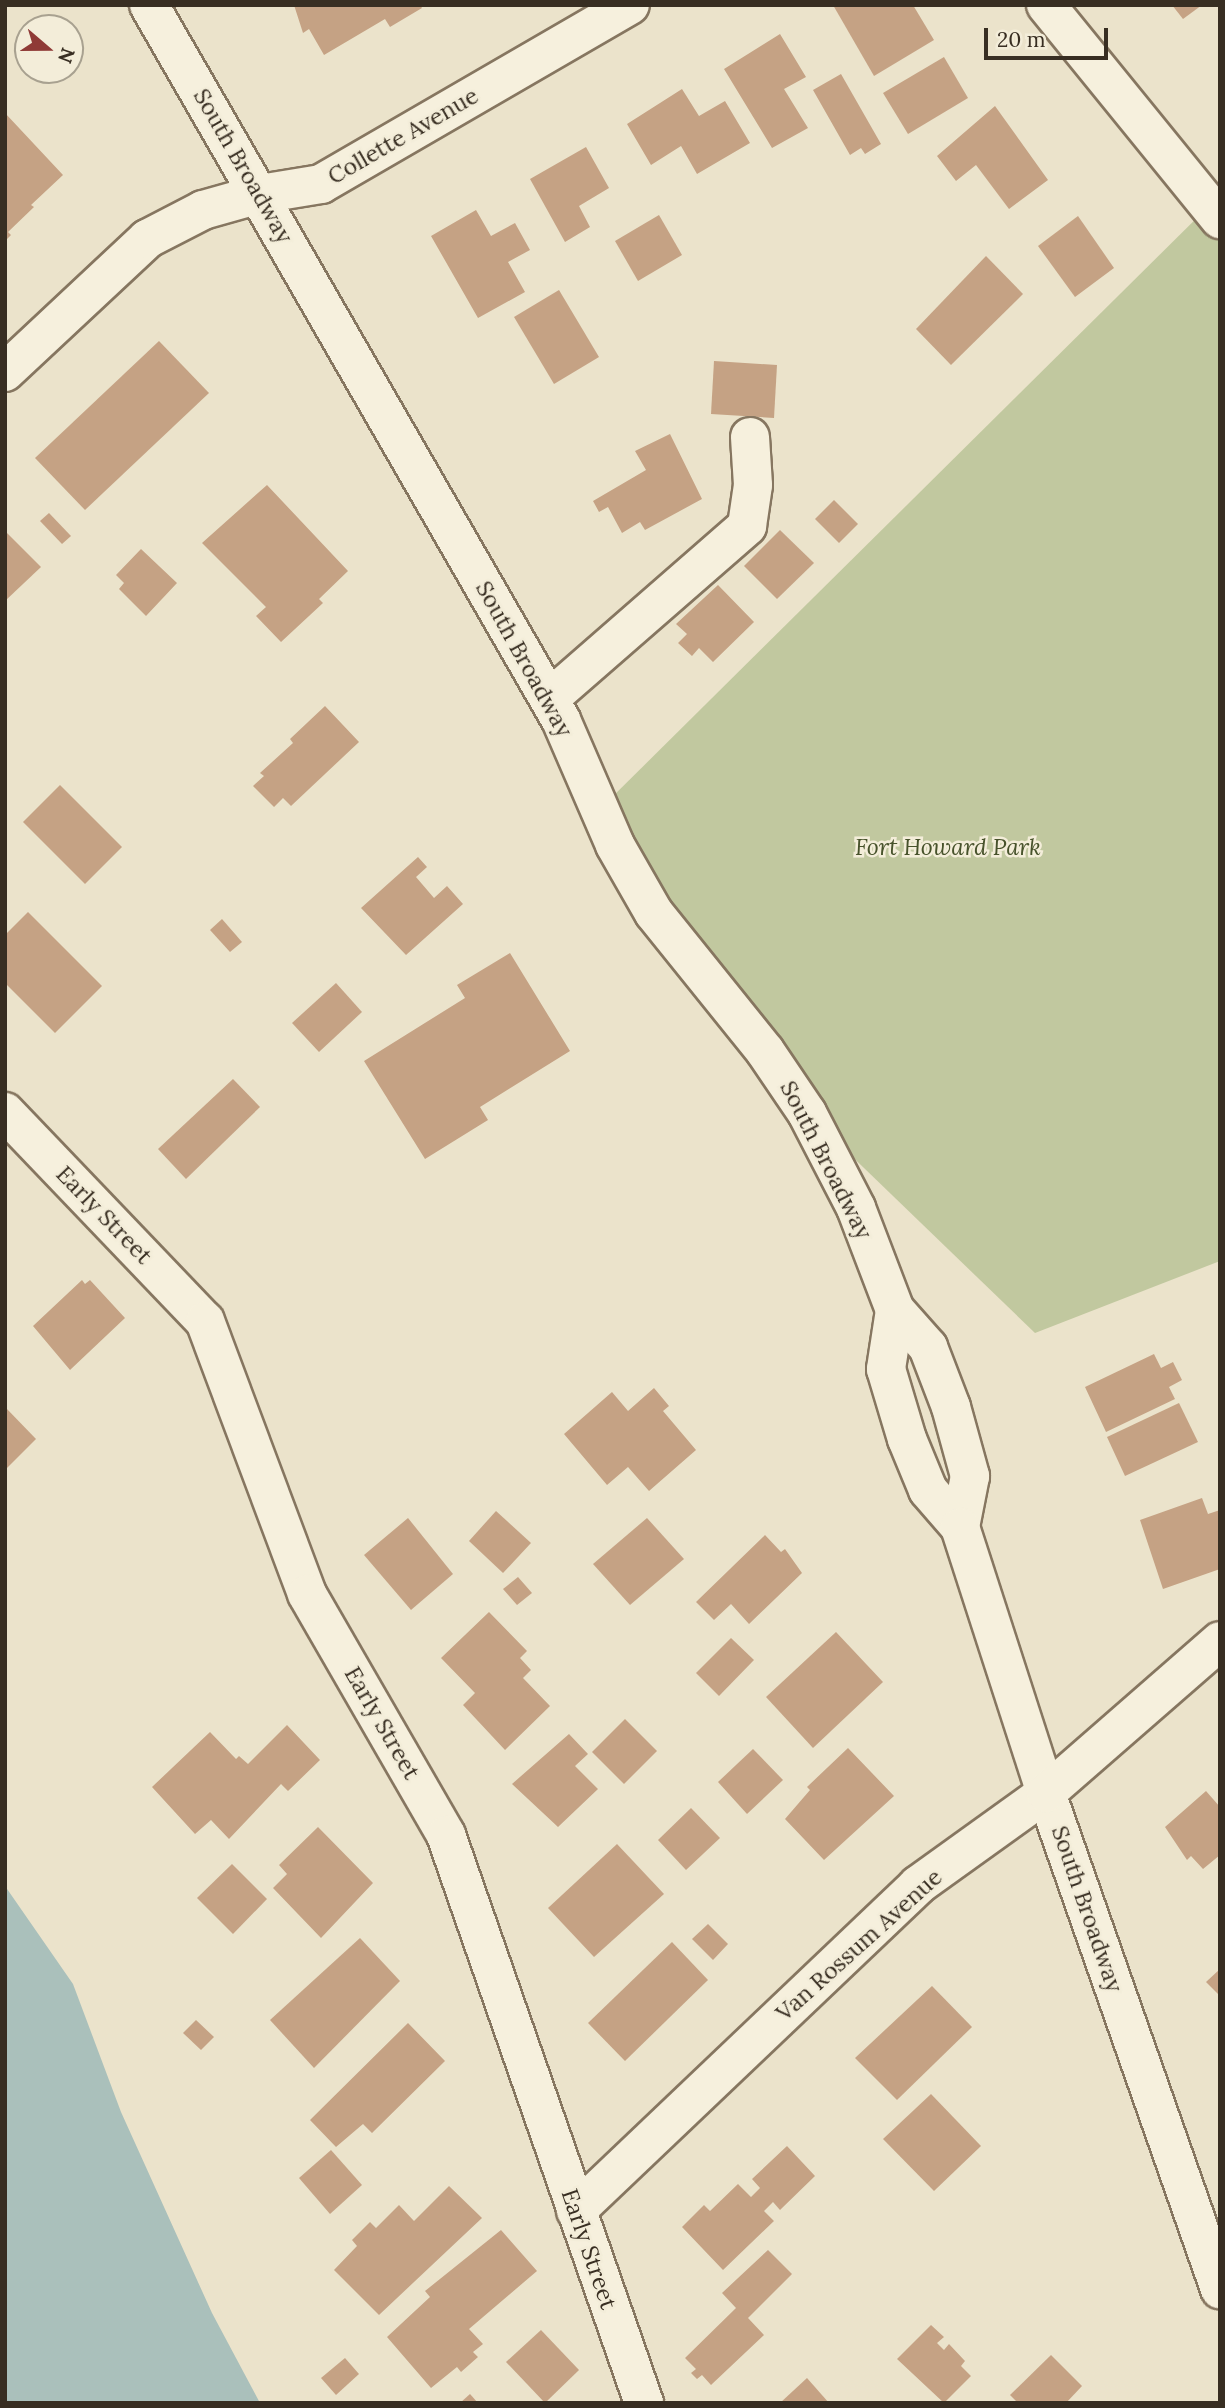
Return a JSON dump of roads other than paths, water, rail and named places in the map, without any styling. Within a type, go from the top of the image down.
[{"type":"street","name":"South Broadway","points":[[149,5],[549,699],[615,845],[654,914],[765,1051],[807,1113],[856,1208],[895,1310],[928,1347],[951,1407],[970,1476],[960,1527]]},
{"type":"street","name":"Collette Avenue","points":[[5,372],[147,239],[195,213],[260,194],[321,184],[630,5]]},
{"type":"street","points":[[1046,5],[1220,219]]},
{"type":"street","points":[[549,699],[747,526],[753,485],[750,437]]},
{"type":"street","name":"Early Street","points":[[5,1112],[205,1321],[307,1594],[446,1835],[644,2403]]},
{"type":"street","name":"South Broadway","points":[[895,1310],[886,1369],[928,1490],[960,1527],[1046,1793],[1220,2289]]},
{"type":"street","name":"Van Rossum Avenue","points":[[576,2211],[918,1885],[1046,1793],[1220,1641]]},
{"type":"water","points":[[5,1886],[73,1984],[121,2112],[212,2313],[260,2403],[5,2403]]},
{"type":"park label","name":"Fort Howard Park","points":[[948,847]]}]
